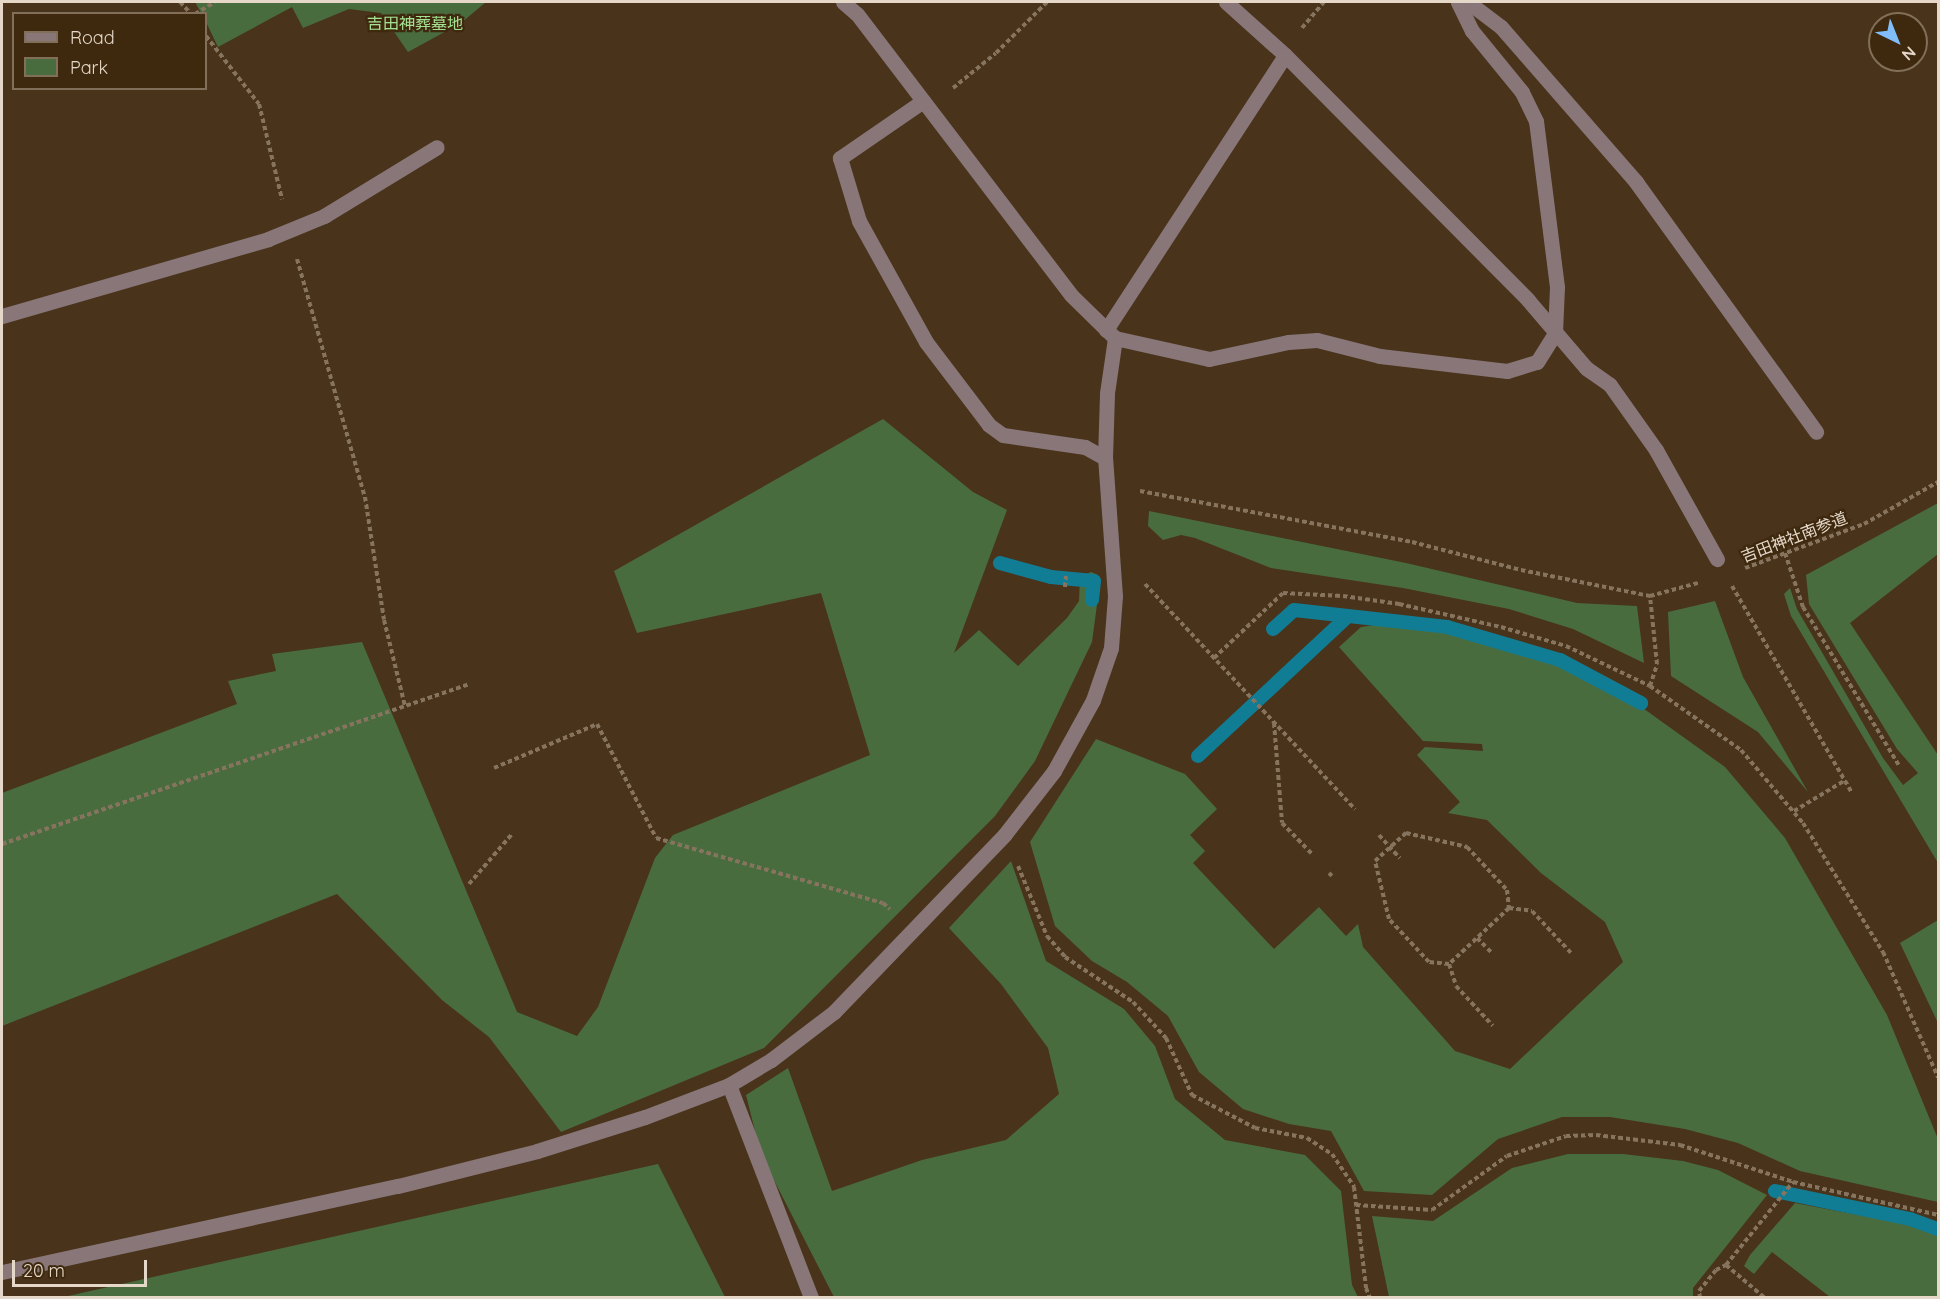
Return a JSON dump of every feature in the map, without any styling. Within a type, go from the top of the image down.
[{"type":"street","points":[[843,2],[857,14],[1071,295],[1111,334],[1209,359],[1288,342],[1317,340],[1380,356],[1507,371],[1537,362],[1555,333],[1557,287],[1536,121],[1522,92],[1472,31],[1458,2]]},
{"type":"street","points":[[1226,2],[1285,55],[1528,300],[1586,368],[1617,394],[1656,450],[1717,559]]},
{"type":"street","points":[[1468,2],[1501,27],[1636,182],[1816,432]]},
{"type":"street","points":[[2,1272],[398,1186],[537,1151],[645,1117],[729,1084],[771,1060],[834,1012],[1005,834],[1054,771],[1093,700],[1111,648],[1115,596],[1105,458],[1111,334],[1285,55]]},
{"type":"street","points":[[926,105],[840,158],[859,221],[926,342],[989,425],[1003,435],[1085,447],[1105,458]]},
{"type":"street","points":[[2,316],[290,230],[324,216],[437,147]]},
{"type":"street","points":[[729,1084],[811,1298]]},
{"type":"path","points":[[197,12],[215,2]]},
{"type":"path","points":[[926,105],[996,53],[1047,2]]},
{"type":"path","points":[[207,37],[260,104],[290,230],[365,497],[384,620],[405,706]]},
{"type":"path","name":"吉田神社南参道","points":[[1736,572],[1864,524],[1938,482]]},
{"type":"path","points":[[1107,484],[1412,542],[1521,570],[1650,596],[1704,582]]},
{"type":"path","points":[[1112,549],[1356,810]]},
{"type":"path","points":[[1785,553],[1803,607],[1900,767]]},
{"type":"path","points":[[1726,576],[1852,793]]},
{"type":"path","points":[[1065,587],[1066,579]]},
{"type":"path","points":[[1214,658],[1283,593],[1399,604],[1501,627],[1566,646],[1650,686],[1741,750],[1794,811],[1883,952],[1938,1077]]},
{"type":"path","points":[[1650,596],[1657,664],[1650,686]]},
{"type":"path","points":[[2,844],[468,684]]},
{"type":"path","points":[[1274,722],[1282,823],[1312,854]]},
{"type":"path","points":[[494,768],[597,724],[656,838],[884,903]]},
{"type":"path","points":[[1794,811],[1844,781]]},
{"type":"path","points":[[1406,833],[1467,847],[1507,890],[1509,908],[1449,964],[1429,962],[1389,919],[1375,861],[1406,833]]},
{"type":"path","points":[[468,884],[512,834]]},
{"type":"path","points":[[1005,834],[1047,936],[1065,957],[1133,1002],[1166,1038],[1192,1095],[1255,1128],[1308,1138],[1332,1154],[1354,1187],[1370,1298]]},
{"type":"path","points":[[1379,835],[1400,858]]},
{"type":"path","points":[[1509,908],[1532,911],[1570,953]]},
{"type":"path","points":[[1478,938],[1492,953]]},
{"type":"path","points":[[1449,964],[1456,986],[1493,1026]]},
{"type":"path","points":[[1356,1205],[1432,1210],[1507,1156],[1566,1136],[1615,1136],[1680,1145],[1793,1182],[1938,1215]]},
{"type":"path","points":[[1700,1298],[1705,1284],[1726,1265],[1793,1182]]},
{"type":"path","points":[[1726,1265],[1765,1298]]},
{"type":"green space","name":"吉田神葬墓地","points":[[195,2],[486,2],[461,23],[408,52],[381,13],[349,9],[303,28],[292,7],[218,47],[207,24],[207,12],[200,12]]},
{"type":"green space","points":[[883,419],[973,492],[1007,510],[954,653],[979,630],[1018,666],[1067,618],[1079,601],[1080,577],[1091,572],[1096,574],[1098,597],[1092,642],[1035,761],[995,816],[764,1048],[561,1132],[489,1037],[442,1000],[337,894],[2,1026],[2,793],[237,704],[228,681],[276,671],[272,654],[362,642],[517,1012],[577,1036],[598,1007],[655,858],[673,835],[870,755],[821,593],[637,633],[614,571]]},
{"type":"green space","points":[[1938,503],[1938,554],[1850,623],[1938,755],[1938,863],[1791,616],[1784,594],[1790,588],[1797,609],[1883,758],[1903,785],[1918,773],[1897,749],[1809,604],[1806,575]]},
{"type":"green space","points":[[1149,511],[1406,563],[1577,603],[1637,606],[1644,663],[1573,629],[1509,609],[1403,588],[1271,568],[1195,538],[1181,535],[1163,540],[1148,526]]},
{"type":"green space","points":[[1715,601],[1743,677],[1808,792],[1758,732],[1671,676],[1668,612]]},
{"type":"green space","points":[[1394,622],[1446,630],[1560,662],[1640,706],[1725,767],[1785,838],[1887,1015],[1938,1139],[1938,1202],[1800,1171],[1738,1143],[1685,1129],[1610,1117],[1562,1117],[1498,1139],[1432,1195],[1364,1191],[1331,1131],[1289,1124],[1243,1109],[1199,1072],[1168,1016],[1127,982],[1092,961],[1055,926],[1030,842],[1096,739],[1185,774],[1217,809],[1190,835],[1205,851],[1193,863],[1274,949],[1319,907],[1346,936],[1358,924],[1363,947],[1455,1051],[1510,1069],[1623,962],[1605,922],[1541,873],[1487,820],[1448,813],[1460,802],[1417,755],[1425,747],[1483,751],[1482,744],[1423,741],[1339,647],[1361,627]]},
{"type":"green space","points":[[1011,861],[1046,961],[1124,1009],[1155,1046],[1175,1099],[1225,1140],[1305,1155],[1341,1191],[1352,1285],[1358,1297],[834,1297],[761,1155],[746,1095],[788,1068],[832,1191],[922,1160],[1006,1140],[1059,1094],[1048,1048],[1001,984],[949,928]]},
{"type":"green space","points":[[1938,920],[1938,1023],[1900,943]]},
{"type":"green space","points":[[1568,1154],[1623,1154],[1683,1161],[1718,1170],[1767,1195],[1693,1288],[1693,1297],[1389,1297],[1372,1216],[1433,1221],[1512,1168]]},
{"type":"green space","points":[[658,1164],[725,1297],[68,1296]]},
{"type":"green space","points":[[1795,1203],[1906,1224],[1938,1235],[1938,1297],[1830,1297],[1772,1252],[1754,1274],[1744,1266],[1750,1255]]},
{"type":"waterway","points":[[1000,563],[1051,577],[1094,581],[1092,600]]},
{"type":"waterway","points":[[1273,629],[1294,610],[1447,627],[1560,660],[1641,703]]},
{"type":"waterway","points":[[1198,756],[1348,616]]},
{"type":"waterway","points":[[1775,1191],[1910,1219],[1938,1229]]}]
